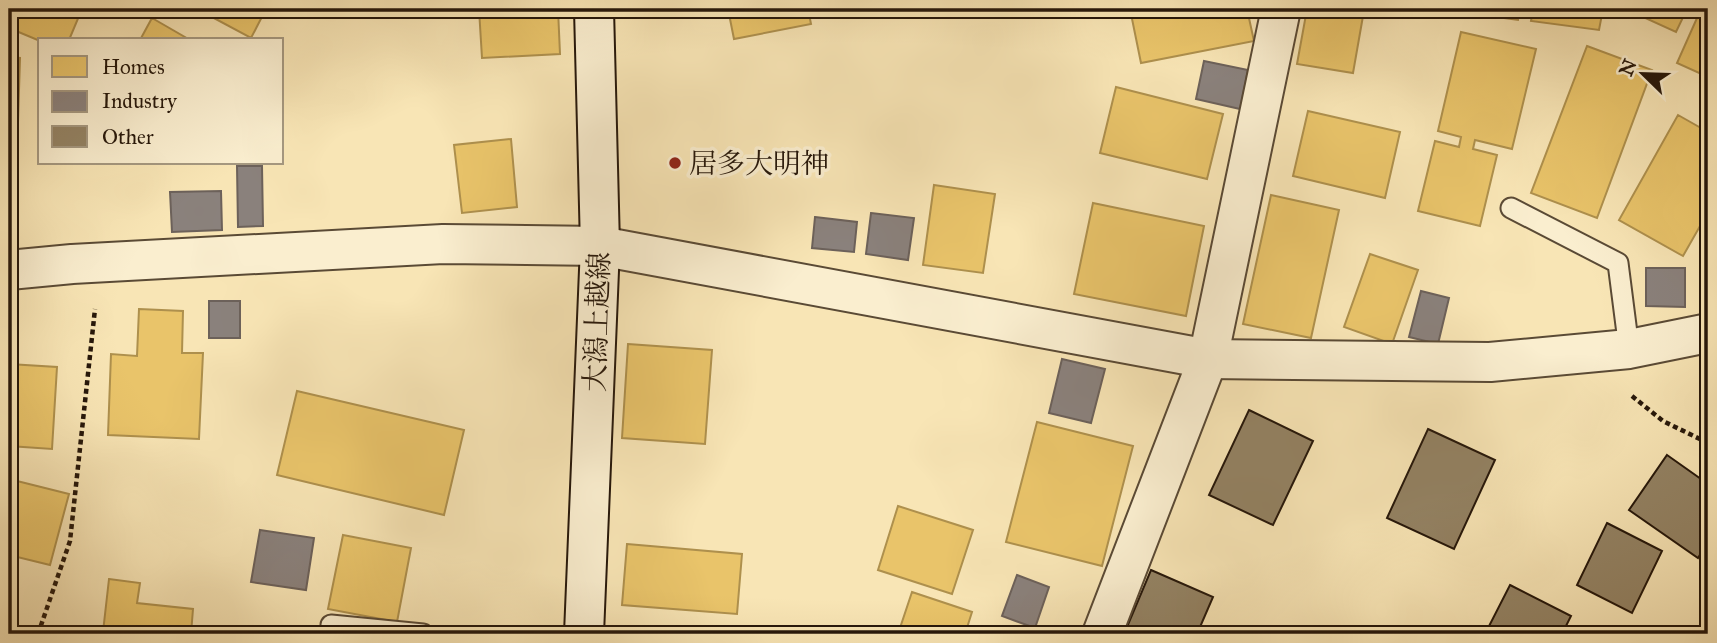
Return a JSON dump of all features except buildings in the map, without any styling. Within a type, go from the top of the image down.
[{"type":"street","name":"大潟上越線","points":[[584,634],[600,246],[594,9]]},
{"type":"street","points":[[1102,634],[1208,359],[1281,9]]},
{"type":"street","points":[[9,270],[443,244],[600,246],[1208,359],[1490,362],[1629,349],[1708,333]]},
{"type":"lane","points":[[1511,208],[1618,263],[1629,349]]},
{"type":"lane","points":[[331,625],[423,634]]},
{"type":"path","points":[[38,634],[70,541],[100,264]]},
{"type":"path","points":[[1580,353],[1663,421],[1708,443]]},
{"type":"place","name":"居多大明神","points":[[675,163]]}]
